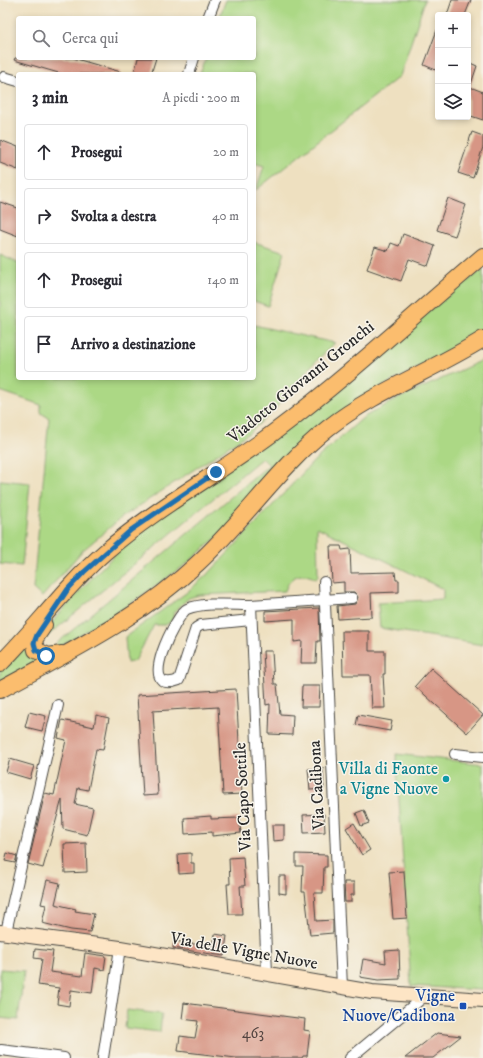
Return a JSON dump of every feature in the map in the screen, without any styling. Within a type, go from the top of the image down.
[{"type":"main road","name":"Viadotto Giovanni Gronchi","points":[[0,664],[68,589],[131,530],[253,448],[292,418],[483,256]]},
{"type":"main road","points":[[0,690],[96,638],[150,603],[195,566],[230,532],[293,461],[327,429],[368,401],[454,356],[483,339]]},
{"type":"main road","points":[[68,589],[35,637],[34,643],[36,650],[46,656],[59,655],[96,638]]},
{"type":"street","points":[[209,16],[215,0]]},
{"type":"street","points":[[189,72],[193,60]]},
{"type":"street","points":[[4,77],[16,80]]},
{"type":"street","name":"Via Cadibona","points":[[324,582],[342,987]]},
{"type":"street","points":[[251,620],[199,626],[193,633],[182,676],[179,680],[169,682],[160,678],[158,674],[158,664],[177,620],[185,610],[197,606],[251,605],[352,598]]},
{"type":"street","name":"Via Capo Sottile","points":[[251,605],[267,973]]},
{"type":"street","points":[[3,932],[58,705]]},
{"type":"street","points":[[454,754],[483,758]]},
{"type":"street","name":"Via delle Vigne Nuove","points":[[3,932],[120,948],[342,987],[380,992],[483,1000]]},
{"type":"street","points":[[103,1058],[120,948]]},
{"type":"street","points":[[350,1058],[426,996]]},
{"type":"street","points":[[1,1050],[64,1058]]},
{"type":"green space","points":[[226,0],[425,0],[400,76],[256,190],[264,166],[256,164],[256,72],[201,72],[205,60],[256,60],[256,16],[220,16]]},
{"type":"green space","points":[[256,243],[285,252],[268,306],[256,302]]},
{"type":"green space","points":[[0,255],[16,262],[16,380],[256,380],[256,325],[335,343],[311,366],[273,411],[249,433],[121,518],[82,551],[42,597],[33,589],[49,418],[41,413],[41,405],[0,391]]},
{"type":"green space","points":[[483,269],[483,330],[471,340],[381,387],[185,565],[118,612],[64,644],[50,649],[269,465],[262,458],[44,639],[42,634],[53,621],[97,572],[133,537]]},
{"type":"green space","points":[[483,360],[483,645],[380,628],[378,603],[443,599],[443,589],[317,527],[318,576],[316,579],[306,575],[297,576],[290,581],[285,591],[199,595],[189,598],[175,612],[171,622],[165,625],[154,625],[135,661],[127,663],[125,637],[186,593],[211,571],[315,460],[364,417],[395,400]]},
{"type":"green space","points":[[0,480],[30,483],[22,566],[0,564]]},
{"type":"green space","points":[[24,645],[31,657],[40,663],[0,684],[0,670]]},
{"type":"green space","points":[[396,754],[483,764],[483,990],[411,986]]},
{"type":"green space","points":[[0,969],[24,971],[18,1020],[0,1018]]},
{"type":"green space","points":[[127,1010],[162,1014],[160,1032],[125,1028]]},
{"type":"building","points":[[452,0],[471,0],[466,12],[448,12]]},
{"type":"building","points":[[435,35],[435,70],[424,65]]},
{"type":"building","points":[[16,58],[16,60],[80,60],[121,72],[55,72],[14,60]]},
{"type":"building","points":[[138,60],[155,60],[152,72],[134,72]]},
{"type":"building","points":[[471,63],[477,66],[471,84]]},
{"type":"building","points":[[471,87],[483,92],[483,120],[471,116]]},
{"type":"building","points":[[472,132],[483,136],[483,147],[473,178],[458,173]]},
{"type":"building","points":[[0,140],[16,146],[16,169],[0,163]]},
{"type":"building","points":[[448,198],[466,205],[455,236],[437,230]]},
{"type":"building","points":[[0,202],[16,207],[16,235],[0,229]]},
{"type":"building","points":[[403,234],[435,246],[428,266],[409,259],[401,281],[367,269],[375,247],[388,251],[391,243],[399,246]]},
{"type":"building","points":[[330,546],[341,546],[342,550],[350,549],[351,573],[395,572],[396,580],[399,580],[399,592],[371,593],[372,617],[338,619],[337,606],[355,604],[358,597],[354,592],[344,592],[344,582],[332,583]]},
{"type":"building","points":[[319,608],[320,641],[317,641],[316,663],[301,663],[302,641],[294,642],[294,619],[265,621],[265,611]]},
{"type":"building","points":[[342,631],[369,631],[369,651],[385,651],[385,674],[383,674],[385,708],[372,708],[370,675],[343,675]]},
{"type":"building","points":[[263,651],[272,651],[274,684],[277,684],[280,714],[293,715],[292,735],[269,734],[270,704],[266,705]]},
{"type":"building","points":[[431,668],[483,715],[467,733],[415,686]]},
{"type":"building","points":[[302,686],[320,686],[319,707],[301,707]]},
{"type":"building","points":[[236,689],[242,794],[223,795],[218,707],[153,711],[158,795],[143,796],[137,695]]},
{"type":"building","points":[[29,712],[46,716],[42,731],[25,727]]},
{"type":"building","points":[[96,715],[109,718],[103,750],[96,749],[88,790],[78,788],[75,804],[93,808],[87,835],[63,829],[62,799],[43,868],[28,864],[45,793],[54,795],[66,740],[58,738],[62,720],[94,727]]},
{"type":"building","points":[[358,715],[392,721],[390,731],[356,725]]},
{"type":"building","points":[[10,759],[34,766],[30,779],[6,772]]},
{"type":"building","points":[[323,768],[324,789],[310,790],[308,769]]},
{"type":"building","points":[[364,810],[369,823],[361,826],[356,813]]},
{"type":"building","points":[[324,814],[325,832],[304,833],[303,815]]},
{"type":"building","points":[[211,816],[211,819],[239,818],[241,833],[212,836],[212,832],[185,834],[184,818]]},
{"type":"building","points":[[354,823],[370,850],[362,855],[346,828]]},
{"type":"building","points":[[272,825],[284,825],[284,840],[273,841]]},
{"type":"building","points":[[86,843],[87,872],[65,873],[64,844]]},
{"type":"building","points":[[7,853],[17,856],[15,863],[5,861]]},
{"type":"building","points":[[191,853],[191,863],[194,863],[194,873],[179,874],[178,854]]},
{"type":"building","points":[[296,854],[327,855],[327,867],[324,867],[323,893],[314,893],[316,921],[333,920],[333,933],[310,935],[305,892],[302,892],[303,866],[296,866]]},
{"type":"building","points":[[243,857],[245,886],[240,886],[242,914],[229,914],[227,884],[230,884],[229,858]]},
{"type":"building","points":[[404,871],[407,918],[393,919],[389,872]]},
{"type":"building","points":[[279,876],[286,876],[286,894],[279,893]]},
{"type":"building","points":[[47,880],[60,883],[55,904],[76,909],[75,911],[94,914],[90,932],[71,930],[42,923],[46,905],[41,904]]},
{"type":"building","points":[[344,882],[354,882],[354,895],[351,895],[351,902],[345,902]]},
{"type":"building","points":[[215,934],[227,936],[224,956],[173,948],[174,941],[213,947]]},
{"type":"building","points":[[35,949],[53,951],[50,972],[82,976],[85,953],[106,956],[104,970],[95,968],[92,993],[71,990],[69,1006],[57,1004],[59,988],[38,985],[42,959],[34,958]]},
{"type":"building","points":[[399,950],[400,979],[378,980],[360,977],[363,959],[386,963],[385,951]]},
{"type":"building","points":[[184,1003],[305,1019],[304,1030],[310,1031],[307,1056],[303,1056],[302,1058],[236,1058],[178,1051],[180,1036],[195,1038],[198,1021],[182,1019]]},
{"type":"building","points":[[437,1033],[461,1036],[433,1058],[405,1058]]},
{"type":"place","name":"Villa di Faonte a Vigne Nuove","points":[[446,779]]},
{"type":"place","name":"Vigne Nuove/Cadibona","points":[[463,1006]]},
{"type":"route","points":[[46,656],[38,653],[34,648],[34,640],[68,589],[84,572],[131,530],[216,472]]}]
